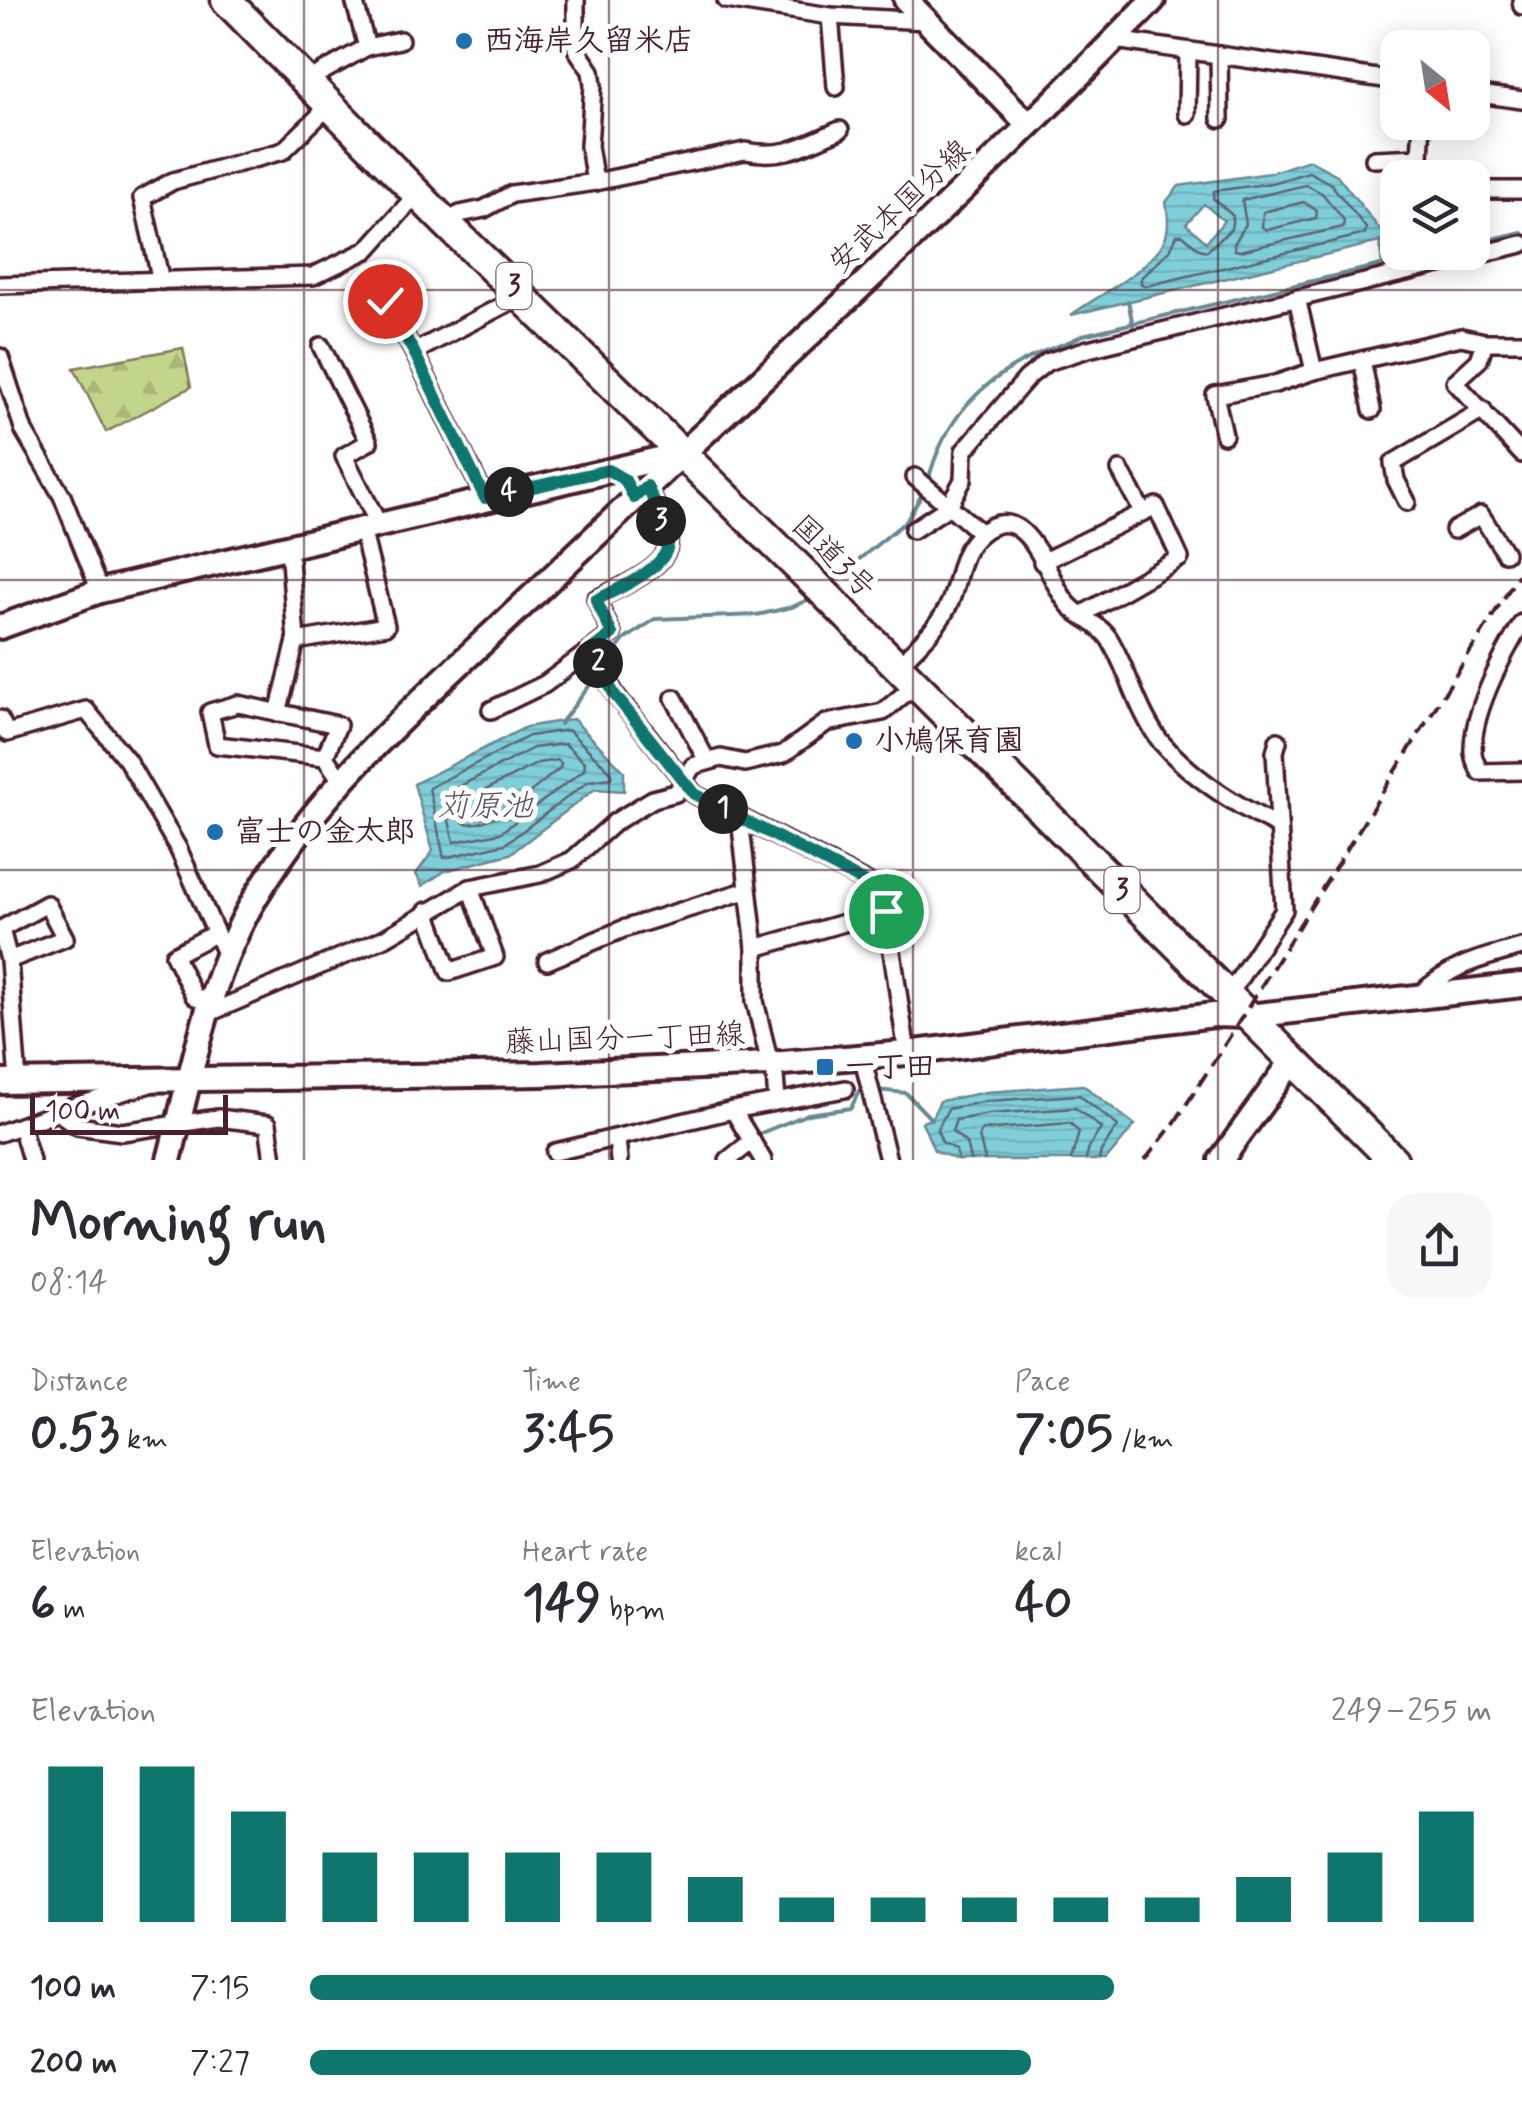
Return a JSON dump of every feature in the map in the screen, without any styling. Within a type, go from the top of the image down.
[{"type":"highway","name":"国道3号","points":[[226,0],[445,222],[683,453],[1394,1160]]},
{"type":"main road","points":[[906,0],[1030,125]]},
{"type":"main road","name":"安武本国分線","points":[[169,1160],[226,958],[254,899],[285,850],[342,782],[641,492],[1030,125],[1153,0]]},
{"type":"main road","points":[[0,627],[100,591],[683,453]]},
{"type":"main road","points":[[608,470],[641,492]]},
{"type":"main road","name":"藤山国分一丁田線","points":[[9,1082],[541,1074],[772,1063],[907,1053],[1214,1015],[1239,1006],[1416,998],[1522,986]]},
{"type":"main road","points":[[1221,1160],[1293,1060]]},
{"type":"street","points":[[354,0],[367,47]]},
{"type":"street","points":[[576,0],[576,49],[591,72],[593,84],[589,146],[595,182]]},
{"type":"street","points":[[726,0],[830,16],[927,21]]},
{"type":"street","points":[[830,16],[836,87]]},
{"type":"street","points":[[306,81],[367,47],[400,40]]},
{"type":"street","points":[[1114,40],[1380,79]]},
{"type":"street","points":[[1177,97],[1184,50]]},
{"type":"street","points":[[1184,50],[1187,114]]},
{"type":"street","points":[[1219,55],[1220,120]]},
{"type":"street","points":[[1490,96],[1522,100]]},
{"type":"street","points":[[160,280],[142,198],[174,181],[283,151],[330,105]]},
{"type":"street","points":[[445,222],[512,194],[595,182],[745,151],[768,156],[784,154],[840,130]]},
{"type":"street","points":[[1374,159],[1420,157],[1421,140]]},
{"type":"street","points":[[1490,190],[1522,190]]},
{"type":"street","points":[[0,286],[313,276],[368,250],[418,194]]},
{"type":"street","points":[[913,530],[948,507],[962,480],[964,451],[1027,378],[1047,362],[1522,244]]},
{"type":"street","points":[[414,352],[523,295]]},
{"type":"street","points":[[1297,298],[1314,372]]},
{"type":"street","points":[[385,301],[485,498]]},
{"type":"street","points":[[1224,434],[1215,395],[1275,384],[1461,336],[1485,342],[1522,342]]},
{"type":"street","points":[[1485,342],[1479,360],[1455,382],[1522,454]]},
{"type":"street","points":[[296,641],[386,626],[370,527],[344,456],[368,442],[321,346]]},
{"type":"street","points":[[0,357],[24,431],[62,496],[100,591]]},
{"type":"street","points":[[1362,360],[1372,410]]},
{"type":"street","points":[[1408,502],[1396,480],[1394,463],[1483,410]]},
{"type":"street","points":[[1120,470],[1142,511]]},
{"type":"street","points":[[915,477],[981,533]]},
{"type":"street","points":[[491,710],[545,684],[612,634],[596,600],[639,579],[666,553],[669,542],[641,492]]},
{"type":"street","points":[[1042,562],[1156,506],[1180,558],[1081,615]]},
{"type":"street","points":[[1454,530],[1481,516],[1506,554]]},
{"type":"street","points":[[216,933],[174,955],[194,996],[210,1009],[384,938],[470,888],[540,874],[572,860],[615,822],[652,800],[676,793],[693,766],[721,758],[745,764],[783,754],[826,723],[883,712],[951,600],[956,572],[965,553],[981,533],[1004,522],[1015,524],[1030,540],[1067,604],[1107,635],[1160,740],[1197,776],[1236,805],[1278,826]]},
{"type":"street","points":[[278,713],[296,641],[289,546]]},
{"type":"street","points":[[1522,623],[1514,650],[1480,714],[1472,752],[1480,772],[1522,771]]},
{"type":"street","points":[[591,650],[614,694],[684,785],[868,884],[880,895],[886,911],[907,1053]]},
{"type":"street","points":[[674,698],[707,761]]},
{"type":"street","points":[[325,757],[338,725],[238,704],[210,712],[217,746],[325,757],[342,782]]},
{"type":"street","points":[[2,733],[86,710],[127,760],[178,848],[226,958]]},
{"type":"street","points":[[1239,1006],[1284,910],[1274,752],[1278,740]]},
{"type":"street","points":[[740,818],[755,948],[755,1000],[772,1063],[776,1101]]},
{"type":"street","points":[[426,911],[449,972],[495,957],[470,888]]},
{"type":"street","points":[[547,961],[624,929],[748,890]]},
{"type":"street","points":[[755,948],[886,911]]},
{"type":"street","points":[[1416,998],[1442,974],[1474,960],[1522,947]]},
{"type":"street","points":[[6,958],[9,1082]]},
{"type":"street","points":[[862,1056],[888,1160]]},
{"type":"street","points":[[0,1134],[163,1079]]},
{"type":"street","points":[[555,1152],[732,1110],[845,1089]]},
{"type":"street","points":[[732,1110],[763,1160]]},
{"type":"street","points":[[58,1112],[77,1126],[122,1132],[218,1118],[268,1124],[273,1160]]},
{"type":"street","points":[[21,1126],[30,1160]]},
{"type":"street","points":[[618,1139],[619,1160]]},
{"type":"street","points":[[728,1160],[752,1142]]},
{"type":"green space","points":[[183,348],[191,387],[106,432],[74,368]]},
{"type":"water","points":[[1309,160],[1337,175],[1380,230],[1380,242],[1071,315],[1148,262],[1164,241],[1166,202],[1179,186],[1270,173]],"holes":[[[1204,204],[1224,221],[1206,242],[1186,224]]]},
{"type":"water","name":"苅原池","points":[[573,719],[624,771],[624,791],[595,789],[510,854],[445,871],[422,886],[416,874],[433,851],[414,784],[526,727]]},
{"type":"water","points":[[1083,1085],[1135,1125],[1106,1160],[957,1160],[934,1150],[922,1122],[931,1119],[940,1101],[986,1092]]},
{"type":"waterway","points":[[1490,240],[1522,232]]},
{"type":"waterway","points":[[928,482],[954,421],[983,389],[1019,363],[1083,335],[1380,265]]},
{"type":"waterway","points":[[1128,301],[1133,325]]},
{"type":"waterway","points":[[829,584],[906,521],[924,491]]},
{"type":"waterway","points":[[605,664],[624,640],[655,619],[757,615],[814,597]]},
{"type":"waterway","points":[[560,724],[597,676]]},
{"type":"waterway","points":[[876,1090],[906,1093],[931,1119]]},
{"type":"waterway","points":[[756,1135],[808,1114],[851,1108],[859,1091],[867,1091]]},
{"type":"railway","points":[[1145,1160],[1222,1049],[1522,569]]},
{"type":"place","name":"西海岸久留米店","points":[[464,41]]},
{"type":"place","name":"小鳩保育園","points":[[854,741]]},
{"type":"place","name":"富士の金太郎","points":[[215,832]]},
{"type":"place","name":"一丁田","points":[[825,1067]]},
{"type":"route","points":[[385,301],[485,498],[608,470],[625,480],[634,498],[647,486],[669,542],[666,553],[639,579],[596,600],[612,634],[591,650],[614,694],[694,794],[868,884],[880,895],[886,911]]}]
